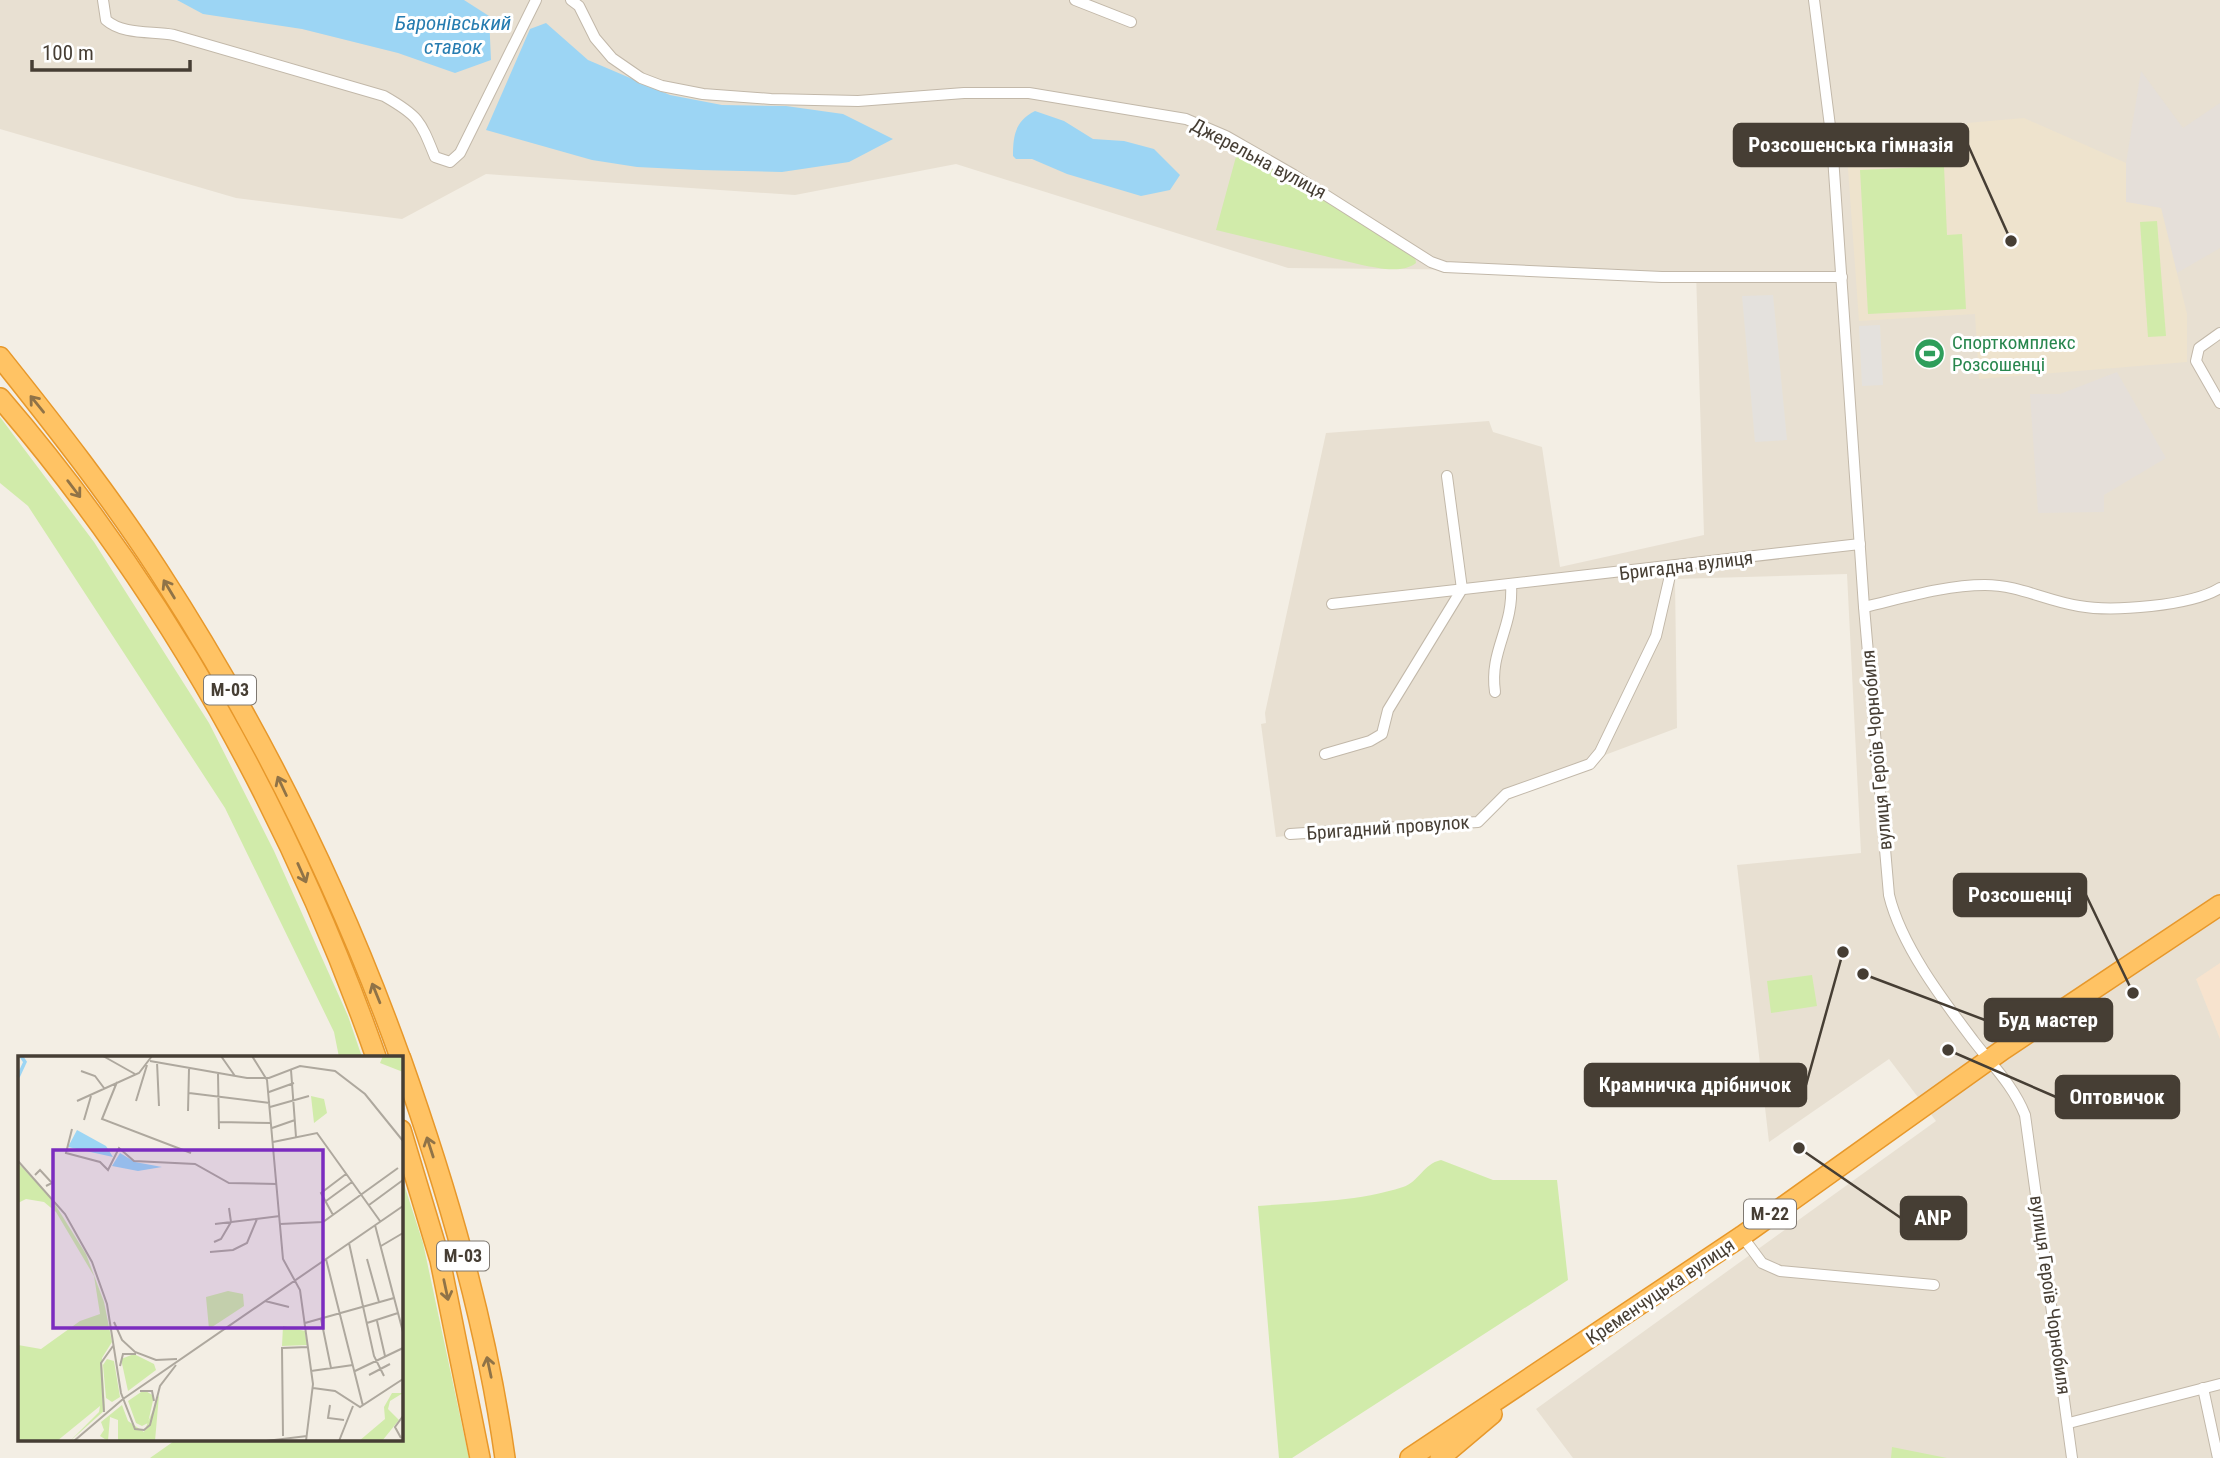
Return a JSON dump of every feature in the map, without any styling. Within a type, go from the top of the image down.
[{"type":"highway","name":"М-03","points":[[0,357],[64,437],[158,570],[262,744],[358,946],[399,1056]]},
{"type":"highway","name":"М-03","points":[[0,398],[48,454],[103,526],[229,728],[277,818],[322,918],[376,1056]]},
{"type":"highway","name":"Кременчуцька вулиця","points":[[1549,1366],[1742,1236],[1989,1059],[2220,905]]},
{"type":"highway","name":"М-03","points":[[402,1064],[446,1194],[474,1300],[498,1407],[505,1458]]},
{"type":"highway","name":"М-03","points":[[402,1133],[440,1260],[480,1458]]},
{"type":"highway","name":"М-22","points":[[1409,1458],[1549,1366]]},
{"type":"highway","name":"М-22","points":[[1440,1458],[1549,1366]]},
{"type":"highway","points":[[498,1407],[517,1458]]},
{"type":"street","points":[[103,0],[106,20],[122,31],[141,29],[173,34],[384,96],[413,113],[421,123],[435,157],[450,162],[460,153],[536,0]]},
{"type":"street","name":"Джерельна вулиця","points":[[571,0],[579,6],[595,38],[612,58],[652,82],[703,94],[858,101],[964,93],[1029,93],[1186,119],[1226,136],[1294,175],[1431,262],[1445,267],[1662,277],[1842,277]]},
{"type":"street","points":[[1075,0],[1131,22]]},
{"type":"street","name":"вулиця Героїв Чорнобиля","points":[[1814,0],[1832,142],[1864,607],[1885,861],[1893,909],[1905,939],[2017,1096],[2025,1115],[2072,1458]]},
{"type":"street","points":[[2220,333],[2205,344],[2196,356],[2201,373],[2220,403]]},
{"type":"street","points":[[1325,754],[1370,741],[1381,734],[1388,710],[1462,589],[1447,476]]},
{"type":"street","name":"Бригадна вулиця","points":[[1332,604],[1860,544]]},
{"type":"street","name":"Бригадний провулок","points":[[1290,834],[1478,822],[1506,794],[1590,764],[1600,752],[1656,636],[1672,567]]},
{"type":"street","points":[[1495,692],[1493,668],[1511,617],[1511,584]]},
{"type":"street","points":[[1864,607],[1984,585],[2018,588],[2079,607],[2182,602],[2199,598],[2220,587]]},
{"type":"street","points":[[1742,1236],[1762,1262],[1780,1271],[1934,1285]]},
{"type":"street","points":[[2069,1423],[2220,1384]]},
{"type":"street","points":[[2203,1388],[2218,1458]]},
{"type":"shaded area","points":[[0,0],[2220,0],[2220,1458],[1573,1458],[1536,1409],[1936,1121],[1889,1059],[1769,1142],[1737,865],[1861,853],[1847,574],[1675,579],[1677,728],[1498,795],[1476,817],[1276,837],[1261,724],[1266,723],[1265,713],[1326,433],[1489,421],[1493,432],[1542,447],[1560,567],[1704,535],[1696,272],[1288,268],[956,164],[795,195],[486,174],[402,219],[236,198],[0,129]]},
{"type":"shaded area","points":[[2141,71],[2183,128],[2220,103],[2220,248],[2177,273],[2161,208],[2126,202],[2126,163]]},
{"type":"shaded area","points":[[2024,118],[2126,163],[2126,202],[2161,208],[2187,314],[2187,362],[1979,379],[1975,314],[1859,321],[1847,155],[1969,143],[1967,123]]},
{"type":"shaded area","points":[[1773,295],[1787,440],[1755,442],[1742,296]]},
{"type":"shaded area","points":[[1880,325],[1883,385],[1862,386],[1859,326]]},
{"type":"shaded area","points":[[2117,372],[2166,458],[2104,495],[2104,512],[2038,513],[2030,394],[2060,394]]},
{"type":"shaded area","points":[[2220,963],[2220,1039],[2196,979]]},
{"type":"green space","points":[[1237,153],[1257,159],[1401,247],[1415,257],[1416,263],[1397,269],[1375,268],[1216,230]]},
{"type":"green space","points":[[1944,166],[1947,235],[1962,234],[1966,309],[1868,314],[1860,170]]},
{"type":"green space","points":[[2157,221],[2166,336],[2148,337],[2140,222]]},
{"type":"green space","points":[[0,417],[94,542],[209,723],[274,851],[348,1016],[362,1056],[339,1056],[334,1032],[225,808],[28,506],[0,483]]},
{"type":"green space","points":[[1812,975],[1817,1006],[1771,1013],[1767,981]]},
{"type":"green space","points":[[1441,1160],[1493,1180],[1557,1180],[1568,1280],[1292,1458],[1279,1458],[1258,1206],[1331,1201],[1385,1192],[1408,1185],[1430,1165]]},
{"type":"green space","points":[[402,1178],[423,1243],[469,1458],[150,1458],[176,1440],[402,1440]]},
{"type":"green space","points":[[1892,1447],[1947,1458],[1891,1458]]},
{"type":"water","name":"Баронівський ставок","points":[[177,0],[464,0],[489,16],[491,60],[455,73],[398,53],[302,29],[203,14]]},
{"type":"water","points":[[546,23],[588,60],[670,95],[722,105],[786,106],[843,114],[893,139],[849,162],[782,172],[637,167],[592,160],[486,130],[530,29]]},
{"type":"water","points":[[1035,111],[1064,121],[1093,139],[1124,141],[1154,149],[1180,175],[1170,190],[1141,196],[1067,174],[1032,159],[1016,159],[1013,156],[1016,130],[1023,119]]},
{"type":"place","name":"Розсошенська гімназія","points":[[2011,241]]},
{"type":"place","name":"Спорткомплекс Розсошенці","points":[[1929,353]]},
{"type":"place","name":"Крамничка дрібничок","points":[[1843,952]]},
{"type":"place","name":"Буд мастер","points":[[1863,974]]},
{"type":"place","name":"Розсошенці","points":[[2133,993]]},
{"type":"place","name":"Оптовичок","points":[[1948,1050]]},
{"type":"place","name":"ANP","points":[[1799,1148]]}]
